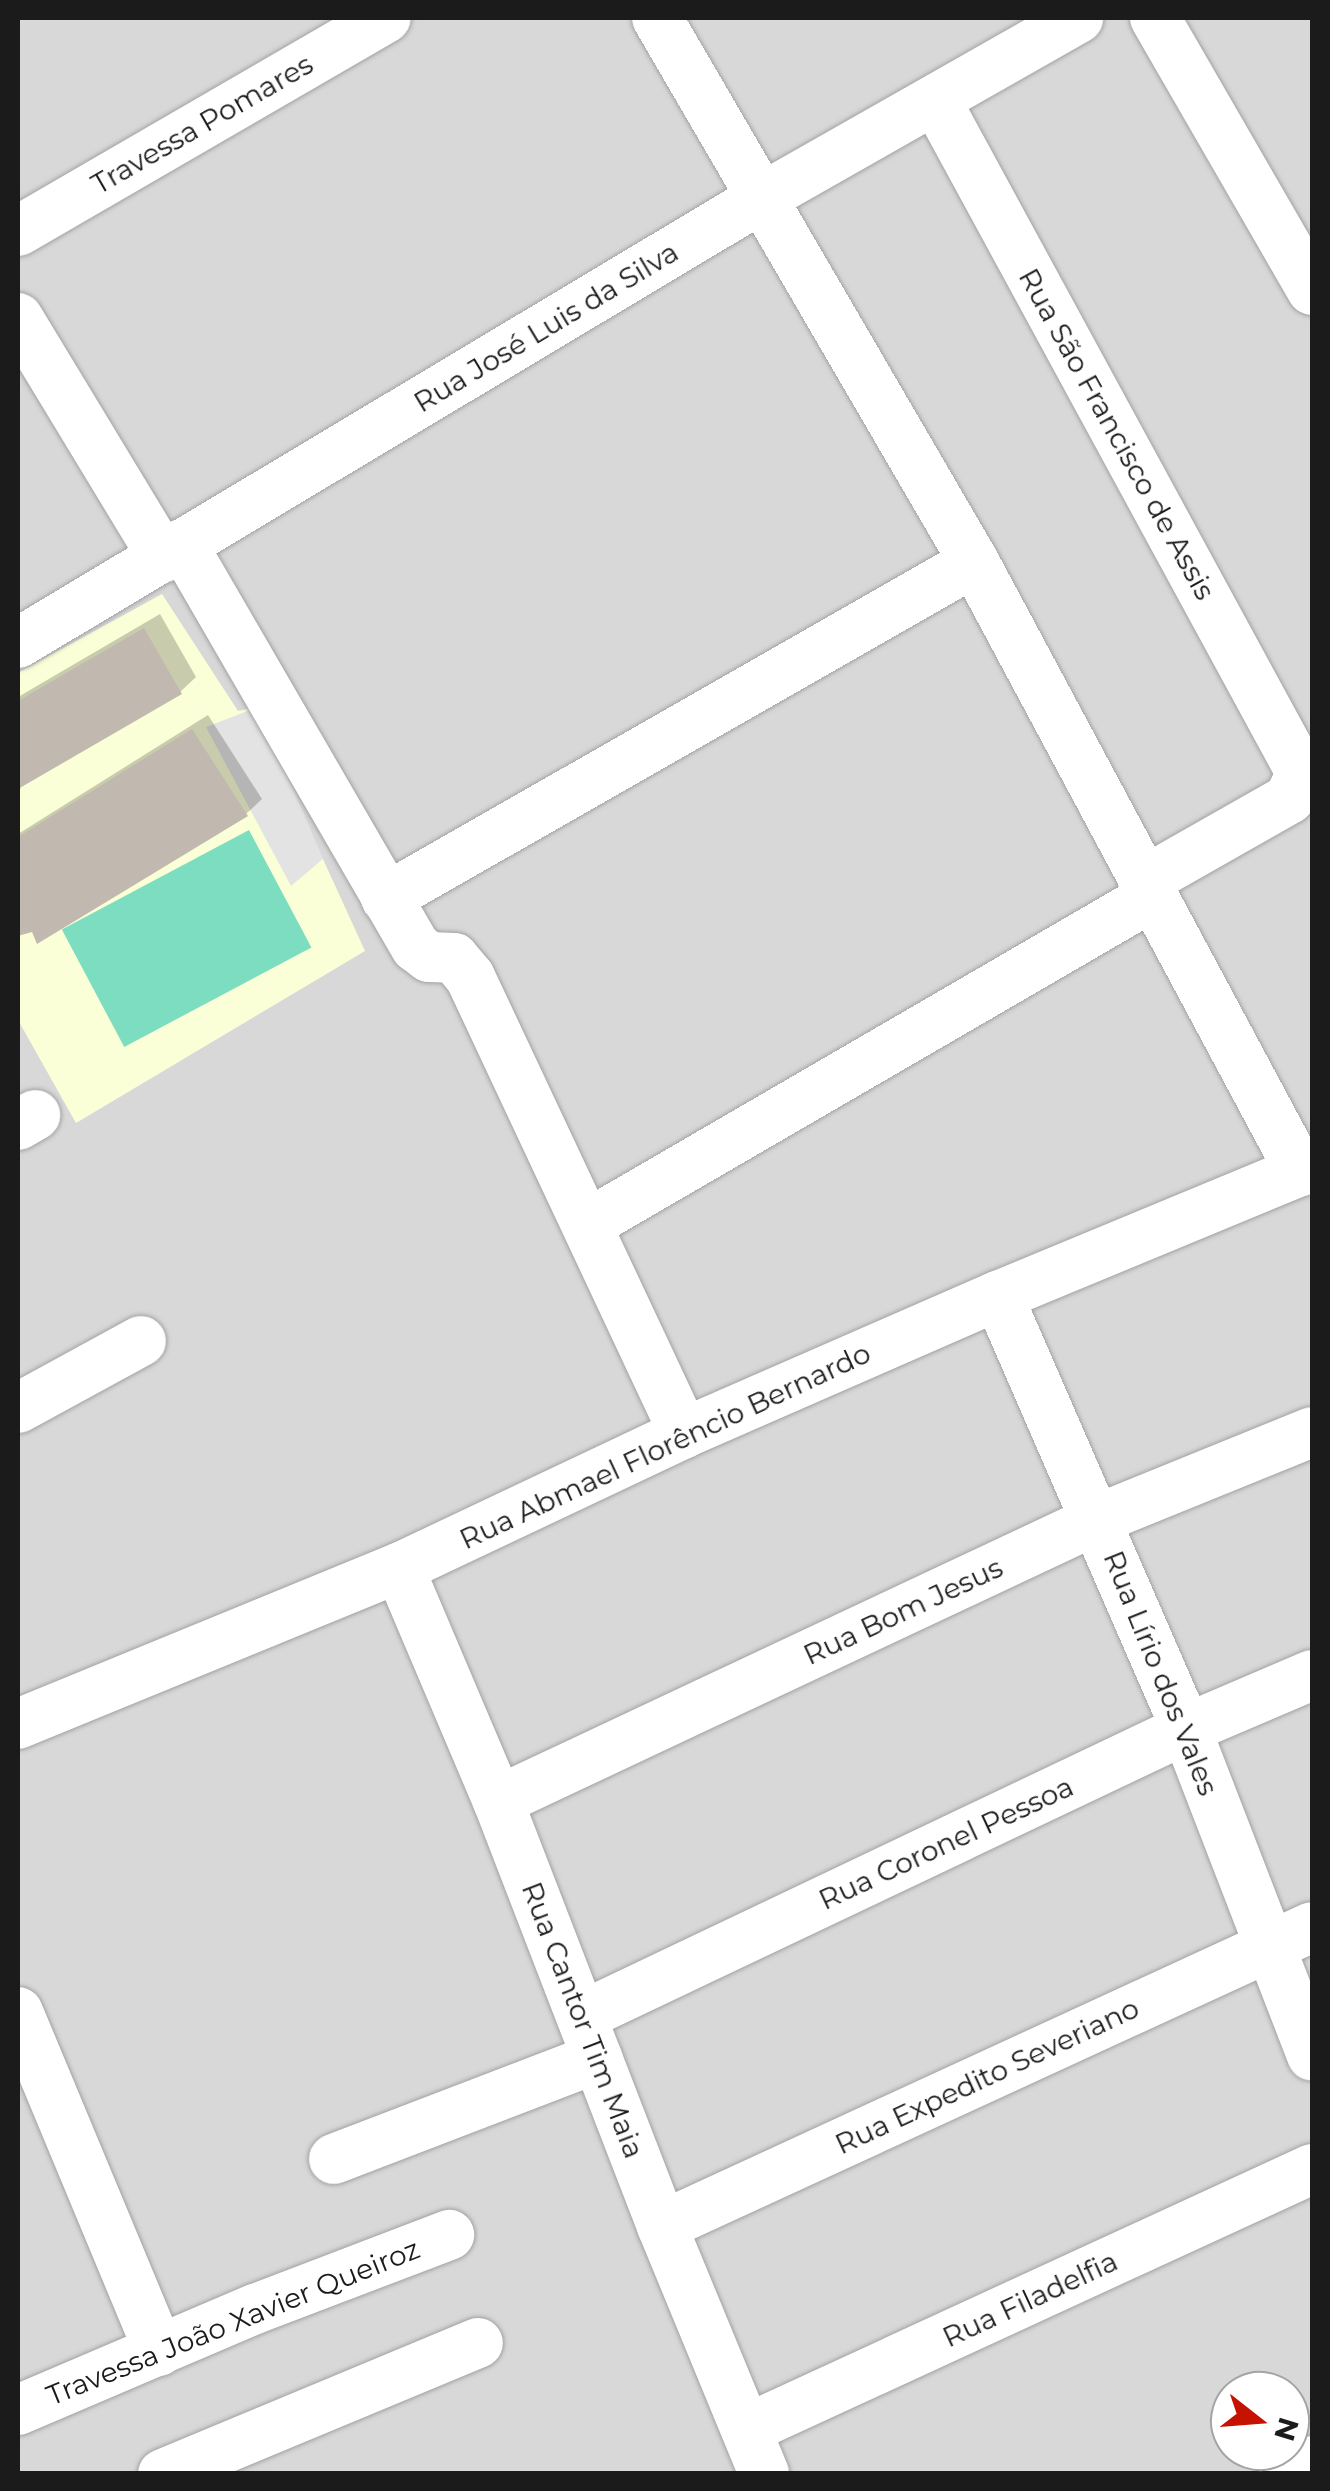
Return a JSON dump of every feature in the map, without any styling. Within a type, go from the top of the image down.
[{"type":"street","name":"Travessa Pomares","points":[[18,231],[386,18]]},
{"type":"street","points":[[657,18],[974,562],[1147,889],[1306,1169]]},
{"type":"street","name":"Rua José Luis da Silva","points":[[18,643],[760,198],[1078,18]]},
{"type":"street","points":[[1155,18],[1312,290]]},
{"type":"street","name":"Rua São Francisco de Assis","points":[[936,101],[1298,767],[1299,778],[1289,799],[1147,889]]},
{"type":"street","points":[[18,318],[173,551],[423,953],[454,958],[470,977],[684,1433]]},
{"type":"street","points":[[386,898],[974,562]]},
{"type":"street","points":[[588,1224],[1147,889]]},
{"type":"street","name":"Rua Abmael Florêncio Bernardo","points":[[18,1724],[399,1568],[684,1433],[998,1296],[1306,1169]]},
{"type":"street","name":"Rua Lírio dos Vales","points":[[998,1296],[1186,1729],[1291,1936],[1312,2056]]},
{"type":"street","points":[[18,1408],[141,1341]]},
{"type":"street","name":"Rua Bom Jesus","points":[[498,1801],[1098,1520],[1312,1432]]},
{"type":"street","name":"Rua Cantor Tim Maia","points":[[399,1568],[498,1801],[662,2226],[756,2451]]},
{"type":"street","name":"Rua Coronel Pessoa","points":[[334,2159],[590,2037],[1186,1729],[1312,1675]]},
{"type":"street","name":"Rua Expedito Severiano","points":[[662,2226],[1291,1936]]},
{"type":"street","points":[[18,2012],[159,2351]]},
{"type":"street","name":"Rua Filadelfia","points":[[756,2451],[1312,2169]]},
{"type":"street","name":"Travessa João Xavier Queiroz","points":[[18,2410],[449,2235]]},
{"type":"street","points":[[163,2474],[478,2344]]},
{"type":"street","points":[[1283,2474],[1312,2461]]},
{"type":"shaded area","points":[[18,18],[1312,18],[1312,2473],[18,2473]]},
{"type":"shaded area","points":[[162,594],[238,711],[258,707],[274,752],[365,951],[76,1123],[18,1020],[18,673]]},
{"type":"shaded area","points":[[258,707],[323,859],[291,886],[206,727]]},
{"type":"green space","points":[[249,830],[311,947],[124,1047],[62,930]]},
{"type":"building","points":[[144,628],[182,694],[18,789],[18,701]]},
{"type":"building","points":[[192,729],[248,816],[37,944],[32,932],[18,936],[18,837]]}]
